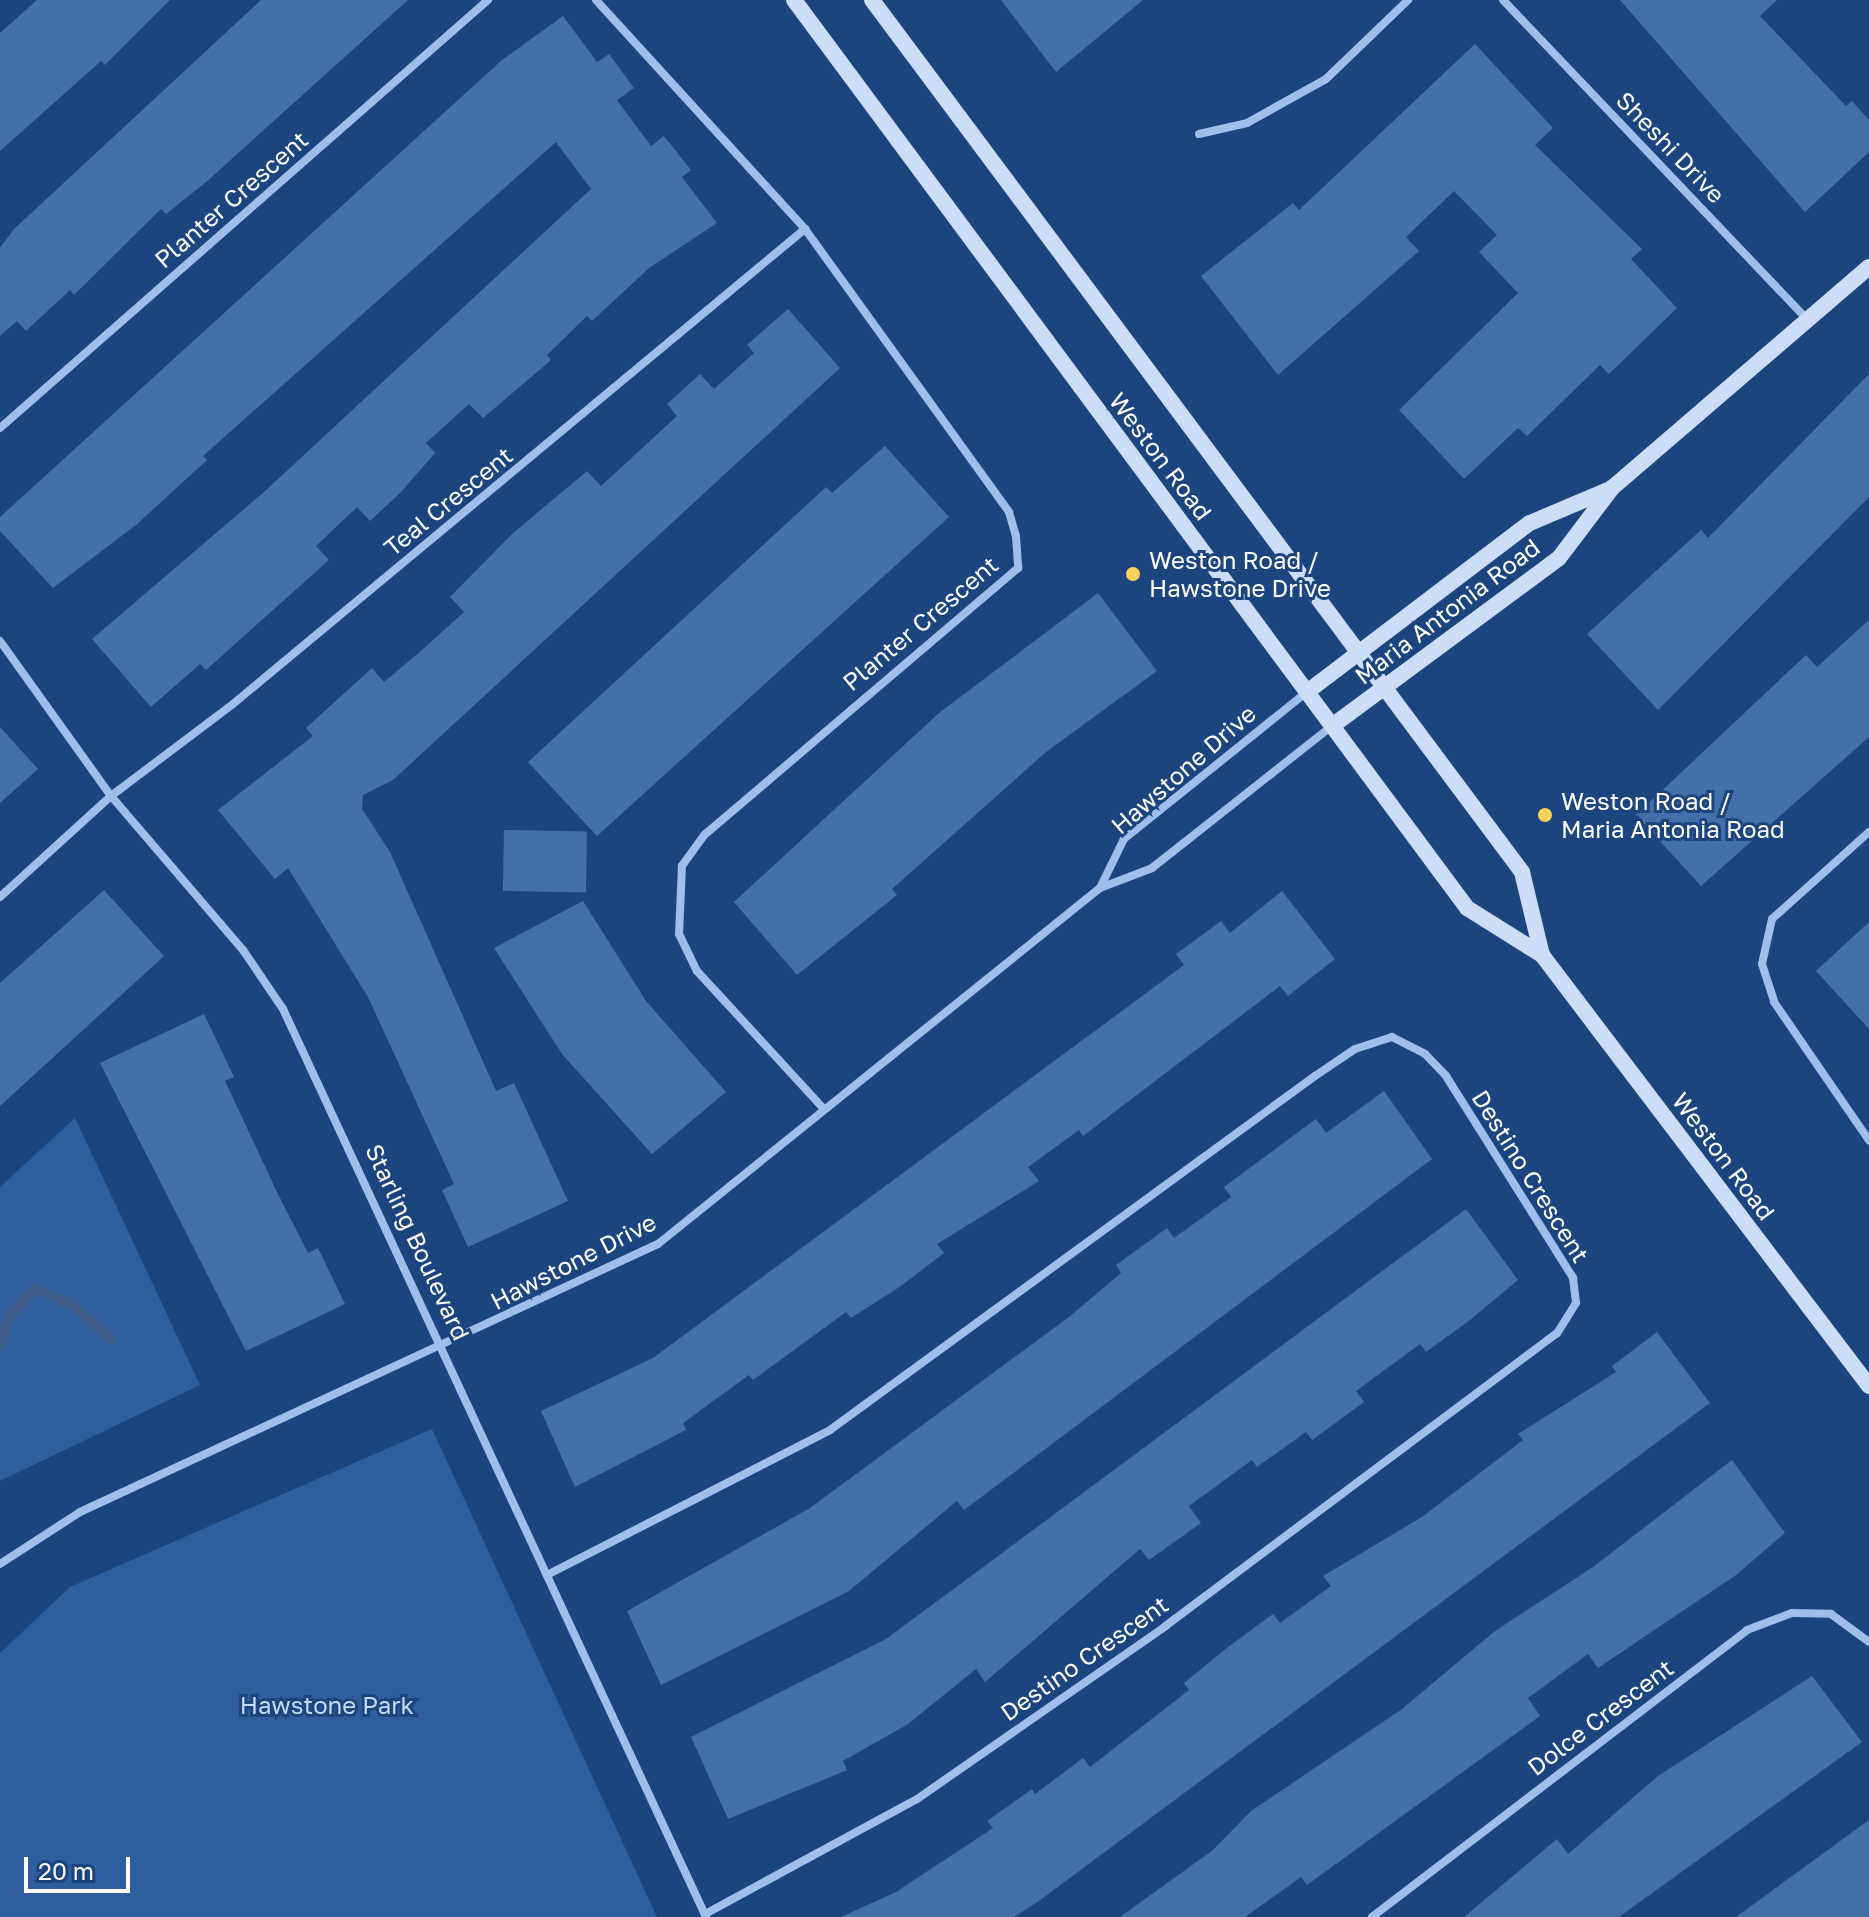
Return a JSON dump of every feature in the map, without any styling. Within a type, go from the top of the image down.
[{"type":"main road","name":"Weston Road","points":[[794,0],[1467,908],[1542,955],[1869,1386]]},
{"type":"main road","name":"Weston Road","points":[[872,0],[1522,872],[1542,955]]},
{"type":"main road","name":"Maria Antonia Road","points":[[1332,726],[1559,558],[1612,488],[1810,322],[1869,267]]},
{"type":"main road","name":"Maria Antonia Road","points":[[1307,692],[1530,523],[1612,488]]},
{"type":"street","name":"Planter Crescent","points":[[0,428],[488,0]]},
{"type":"street","name":"Planter Crescent","points":[[596,0],[805,229],[1009,512],[1018,568],[705,834],[682,866],[679,934],[697,971],[823,1108]]},
{"type":"street","points":[[1199,134],[1247,123],[1326,79],[1408,0]]},
{"type":"street","name":"Sheshi Drive","points":[[1503,0],[1810,322]]},
{"type":"street","name":"Teal Crescent","points":[[0,897],[111,796],[245,694],[805,229]]},
{"type":"street","name":"Starling Boulevard","points":[[0,641],[111,796],[243,950],[283,1009],[444,1347],[706,1916]]},
{"type":"street","name":"Hawstone Drive","points":[[1100,888],[1124,839],[1307,692]]},
{"type":"street","name":"Hawstone Drive","points":[[0,1564],[80,1512],[444,1347],[658,1244],[823,1108],[1100,888],[1152,868],[1332,726]]},
{"type":"street","points":[[1869,832],[1772,919],[1762,964],[1774,1002],[1869,1140]]},
{"type":"street","name":"Destino Crescent","points":[[547,1575],[830,1430],[1315,1076],[1355,1049],[1392,1037],[1425,1054],[1446,1076],[1573,1278],[1576,1303],[1557,1333],[1166,1626],[917,1799],[706,1916]]},
{"type":"street","name":"Dolce Crescent","points":[[1372,1917],[1747,1630],[1792,1613],[1831,1614],[1869,1642]]},
{"type":"green space","points":[[75,1118],[200,1385],[0,1481],[0,1187]]},
{"type":"green space","name":"Hawstone Park","points":[[432,1429],[657,1917],[0,1917],[0,1653],[70,1587]]},
{"type":"building","points":[[37,0],[170,0],[105,65],[101,61],[0,151],[0,33]]},
{"type":"building","points":[[261,0],[408,0],[205,183],[166,214],[161,209],[74,295],[70,290],[26,331],[17,321],[0,336],[0,248],[14,229]]},
{"type":"building","points":[[1001,0],[1143,0],[1056,72]]},
{"type":"building","points":[[1620,0],[1777,0],[1760,16],[1846,106],[1852,101],[1869,120],[1869,152],[1805,212]]},
{"type":"building","points":[[563,16],[597,62],[609,54],[634,88],[617,100],[651,146],[664,136],[691,170],[682,177],[717,223],[649,268],[592,321],[587,316],[547,355],[551,360],[483,418],[469,404],[426,443],[435,453],[401,492],[370,521],[357,507],[316,546],[329,560],[206,670],[200,664],[151,707],[92,639],[264,492],[591,189],[556,142],[203,456],[207,460],[136,525],[53,588],[0,531],[0,517],[502,60]]},
{"type":"building","points":[[1475,44],[1553,128],[1535,145],[1642,249],[1631,259],[1677,308],[1609,374],[1600,365],[1527,436],[1518,428],[1464,479],[1399,410],[1518,293],[1479,252],[1497,235],[1454,191],[1406,237],[1419,251],[1278,375],[1201,276],[1293,203],[1299,210]]},
{"type":"building","points":[[788,309],[840,368],[393,780],[363,795],[362,809],[390,852],[496,1091],[514,1083],[568,1201],[468,1247],[442,1190],[454,1184],[368,997],[288,868],[275,879],[218,810],[313,736],[306,728],[372,668],[384,682],[422,650],[464,612],[450,597],[512,534],[587,471],[601,486],[677,416],[667,404],[700,374],[714,389],[754,353],[747,345]]},
{"type":"building","points":[[1869,374],[1869,497],[1658,710],[1587,634],[1701,530],[1708,538]]},
{"type":"building","points":[[885,446],[949,517],[597,836],[528,762],[826,487],[832,493]]},
{"type":"building","points":[[1098,593],[1157,671],[1046,752],[892,889],[897,895],[797,975],[734,902],[939,713]]},
{"type":"building","points":[[1869,620],[1869,737],[1701,886],[1636,815],[1806,655],[1817,667]]},
{"type":"building","points":[[0,727],[38,769],[0,803]]},
{"type":"building","points":[[504,830],[587,831],[586,892],[503,891]]},
{"type":"building","points":[[104,890],[164,956],[0,1106],[0,983]]},
{"type":"building","points":[[1282,891],[1335,959],[1288,996],[1280,986],[1083,1136],[1079,1130],[1028,1167],[1039,1181],[937,1244],[944,1253],[901,1286],[851,1318],[846,1312],[753,1380],[749,1375],[683,1423],[686,1430],[575,1487],[541,1411],[653,1358],[1184,965],[1176,954],[1221,921],[1230,933]]},
{"type":"building","points":[[583,901],[646,1001],[726,1092],[652,1154],[562,1054],[494,948]]},
{"type":"building","points":[[1869,922],[1869,1029],[1816,971]]},
{"type":"building","points":[[204,1014],[234,1077],[225,1081],[277,1192],[308,1253],[318,1248],[345,1304],[246,1351],[100,1063]]},
{"type":"building","points":[[1384,1091],[1432,1159],[964,1510],[957,1501],[849,1591],[661,1685],[627,1611],[810,1508],[1069,1317],[1121,1273],[1116,1265],[1167,1228],[1174,1238],[1231,1197],[1224,1187],[1316,1119],[1326,1133]]},
{"type":"building","points":[[1466,1209],[1518,1280],[1470,1320],[1426,1352],[1420,1344],[1356,1391],[1364,1402],[1312,1440],[1306,1432],[1257,1467],[1252,1460],[1189,1506],[1201,1523],[1149,1560],[1140,1549],[985,1682],[976,1669],[908,1724],[843,1761],[847,1770],[728,1819],[691,1737],[886,1639]]},
{"type":"building","points":[[1657,1332],[1710,1403],[1036,1903],[1014,1917],[841,1917],[896,1892],[993,1828],[987,1821],[1032,1789],[1035,1794],[1083,1758],[1090,1767],[1189,1690],[1184,1683],[1228,1647],[1273,1614],[1280,1623],[1331,1586],[1323,1576],[1422,1517],[1523,1440],[1518,1434],[1616,1372],[1612,1366]]},
{"type":"building","points":[[1732,1460],[1785,1533],[1736,1575],[1598,1668],[1588,1654],[1528,1698],[1540,1716],[1307,1885],[1301,1877],[1245,1917],[1120,1917],[1213,1850],[1251,1811],[1402,1709],[1495,1631],[1593,1567]]},
{"type":"building","points":[[1812,1676],[1862,1742],[1619,1917],[1464,1917],[1557,1839],[1568,1854],[1658,1776]]},
{"type":"building","points":[[1869,1820],[1869,1917],[1736,1917]]},
{"type":"waterway","points":[[0,1345],[9,1316],[35,1288],[73,1305],[111,1339]]},
{"type":"place","name":"Weston Road / Hawstone Drive","points":[[1133,574]]},
{"type":"place","name":"Weston Road / Maria Antonia Road","points":[[1545,815]]}]
